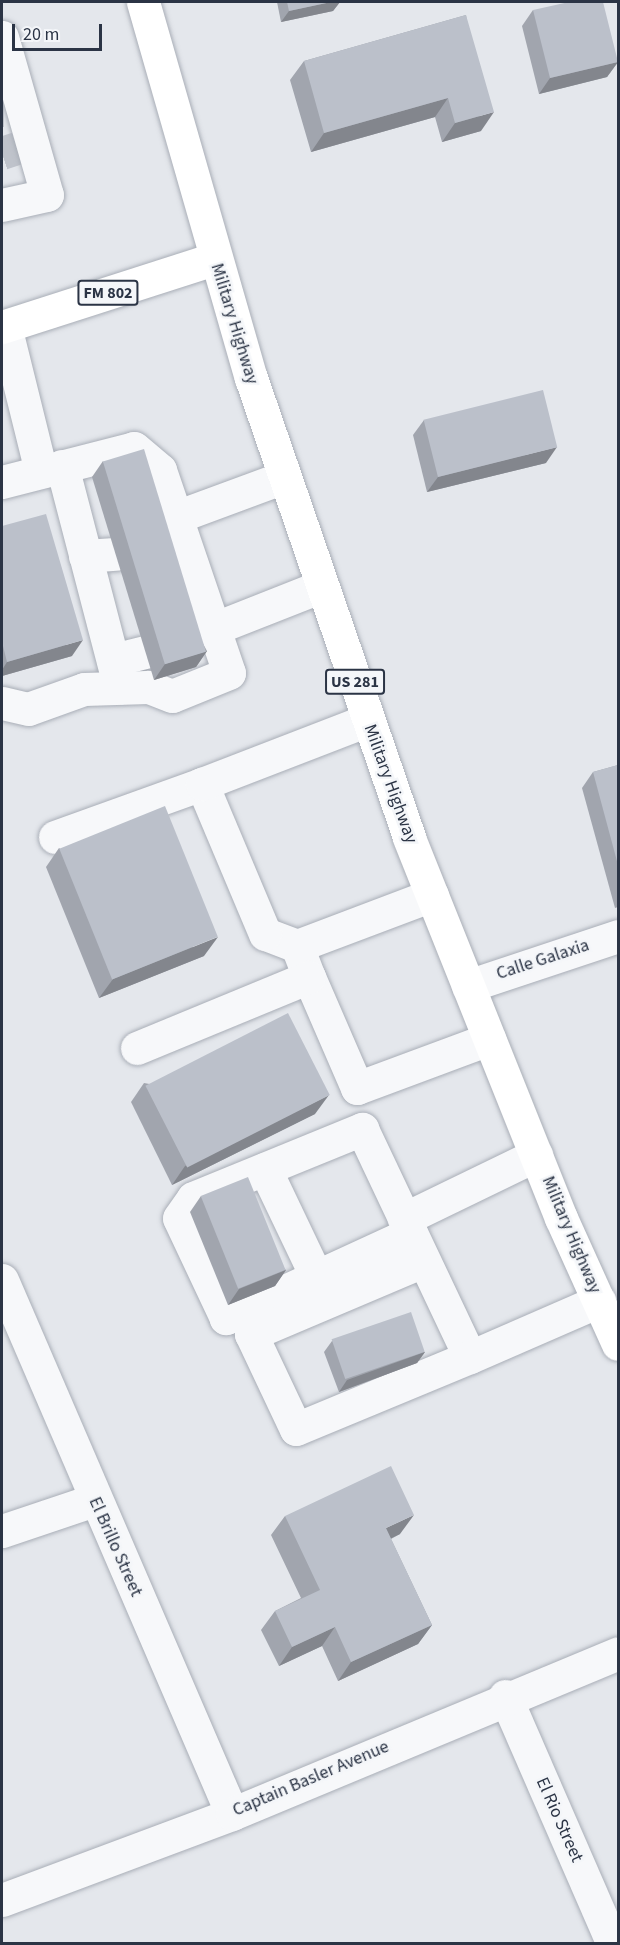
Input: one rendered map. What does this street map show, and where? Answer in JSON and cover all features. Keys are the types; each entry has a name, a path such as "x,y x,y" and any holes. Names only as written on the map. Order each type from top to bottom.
{"main road":[{"name":"Military Highway","path":"143,2 214,259 284,477 368,720 432,895 489,1039 536,1155 618,1344"},
{"name":"FM 802","path":"3,326 214,259"}],"street":[{"path":"2,37 12,108 25,147 47,195 2,205"},
{"path":"3,326 52,469 87,507 116,609 117,674"},
{"path":"2,482 134,448 160,470 152,485 171,530 191,604 229,673 172,696 117,674"},
{"path":"171,530 284,477"},
{"path":"191,604 322,586"},
{"path":"2,703 28,709 84,689 117,674 145,652"},
{"path":"55,837 202,784 368,720"},
{"path":"202,784 265,934 297,946 432,895"},
{"name":"Calle Galaxia","path":"468,986 618,936"},
{"path":"297,946 357,1088 489,1039"},
{"path":"137,1047 309,977"},
{"path":"413,1238 316,1276 226,1318 179,1218 193,1198 362,1129 470,1357"},
{"path":"536,1155 413,1238 250,1334 297,1429 599,1301"},
{"path":"265,1169 316,1276"},
{"name":"El Brillo Street","path":"2,1280 94,1500 231,1814"},
{"path":"2,1531 94,1500"},
{"name":"Captain Basler Avenue","path":"2,1900 231,1814 505,1696 618,1653"},
{"name":"El Rio Street","path":"505,1696 614,1944"}],"building":[{"path":"287,2 331,2 289,11"},
{"path":"569,2 603,2 618,62 550,78 533,10"},
{"path":"466,15 494,112 455,123 448,98 324,133 304,61"},
{"path":"543,390 557,447 438,477 424,420"},
{"path":"144,449 206,652 165,664 103,462"},
{"path":"46,514 83,640 7,662 2,642 2,526"},
{"path":"618,765 618,865 593,772"},
{"path":"165,806 218,937 112,979 59,849"},
{"path":"288,1013 330,1095 187,1168 145,1086"},
{"path":"248,1177 285,1270 238,1289 201,1196"},
{"path":"411,1312 425,1352 345,1379 332,1339"},
{"path":"391,1466 414,1515 386,1528 432,1625 351,1662 335,1627 292,1647 275,1611 320,1590 285,1516"}],"tunnel":[{"path":"2,153 17,148"}]}
